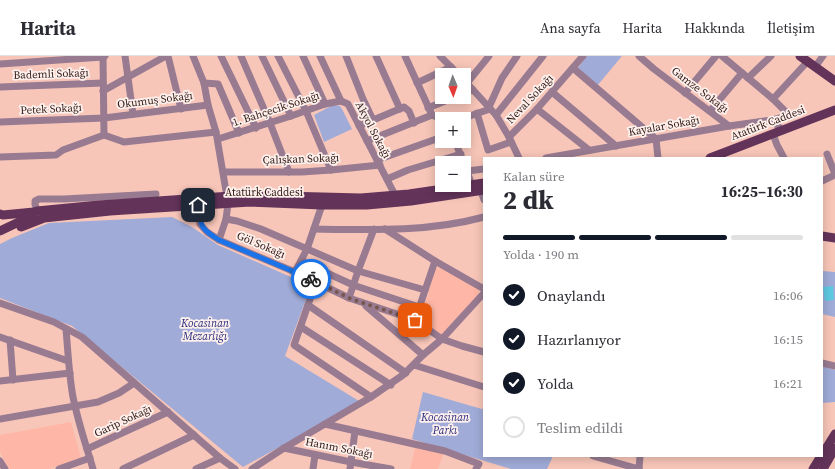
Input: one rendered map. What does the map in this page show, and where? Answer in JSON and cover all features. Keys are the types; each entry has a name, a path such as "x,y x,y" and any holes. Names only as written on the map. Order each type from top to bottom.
{"main road":[{"path":"808,61 835,81"},
{"name":"Atatürk Caddesi","path":"715,157 833,111"},
{"path":"0,231 23,220 38,216 99,205 228,200 246,196 361,198 472,185 483,188"},
{"name":"Atatürk Caddesi","path":"0,237 38,216 44,218 110,211 198,205 228,200 322,205 367,205 411,201 483,188"},
{"path":"0,214 38,216"},
{"path":"823,236 835,238"},
{"path":"823,453 835,434"},
{"path":"823,469 835,448"},
{"path":"813,469 821,457"}],"street":[{"path":"0,64 104,56 104,135 62,150 56,155 0,157"},
{"path":"125,56 133,114"},
{"path":"103,87 128,77 167,56 181,109"},
{"path":"202,56 193,58 204,83 208,105 217,136 228,200 226,219 219,240"},
{"path":"221,56 256,128"},
{"path":"241,56 289,172"},
{"path":"262,56 291,116"},
{"path":"278,56 306,111 331,170"},
{"path":"303,56 325,104"},
{"name":"Akyol Sokağı","path":"320,56 341,101 348,104 395,195"},
{"path":"346,56 373,120"},
{"path":"376,56 400,109"},
{"path":"405,56 428,108 432,115 435,116"},
{"path":"417,83 449,62 440,56"},
{"path":"471,76 489,56"},
{"path":"471,116 490,108 502,78 517,56"},
{"path":"496,115 543,56"},
{"name":"Gamze Sokağı","path":"639,56 729,126"},
{"path":"685,93 716,56"},
{"path":"722,56 786,111 786,115 784,117 772,120"},
{"path":"710,111 745,76 771,56"},
{"path":"773,99 808,61 823,56"},
{"name":"Neval Sokağı","path":"510,140 573,68 579,57"},
{"path":"573,68 656,139 658,157"},
{"path":"204,83 218,84 239,133"},
{"name":"Bademli Sokağı","path":"0,87 103,87"},
{"path":"473,90 496,115 518,157"},
{"path":"552,92 616,146"},
{"name":"1. Bahçecik Sokağı","path":"104,135 124,142 217,136 239,133 325,104 341,101"},
{"path":"428,108 438,104"},
{"name":"Okumuş Sokağı","path":"104,118 208,105"},
{"path":"359,126 404,107 409,111 414,123"},
{"path":"538,109 589,150"},
{"path":"477,114 488,150 510,140"},
{"path":"367,141 432,115"},
{"name":"Petek Sokağı","path":"0,122 104,118"},
{"path":"772,120 782,130"},
{"name":"Kayalar Sokağı","path":"551,157 772,120"},
{"path":"773,134 783,157"},
{"name":"Çalışkan Sokağı","path":"224,172 302,172 331,170 378,162 435,140"},
{"path":"387,179 408,170 461,154 459,148"},
{"path":"823,180 835,174 827,154"},
{"path":"471,171 483,169"},
{"path":"38,216 35,201 39,199 64,200 156,194"},
{"name":"Göl Sokağı","path":"198,205 200,224 207,232 219,240 295,272 349,298 415,320 442,339 483,352"},
{"path":"295,272 307,249 322,205"},
{"path":"314,229 384,229 430,227 464,222 483,217"},
{"path":"226,219 261,229 358,271 425,290"},
{"path":"349,298 374,229"},
{"path":"384,229 483,288"},
{"path":"300,261 353,285 419,307"},
{"path":"415,320 435,261"},
{"path":"316,282 294,346 371,398"},
{"path":"252,469 284,448 391,385 442,339 483,294"},
{"path":"0,303 54,322 82,337 220,458 235,469"},
{"path":"363,303 423,355"},
{"path":"308,305 406,373"},
{"path":"301,327 391,385"},
{"path":"66,329 68,361 75,406 94,469"},
{"path":"0,337 68,361"},
{"path":"10,340 13,380"},
{"path":"823,363 835,366"},
{"path":"414,365 483,387"},
{"path":"0,381 70,373"},
{"path":"0,419 98,402 119,393 134,383"},
{"name":"Garip Sokağı","path":"87,449 168,412"},
{"path":"325,424 445,451 479,464 476,469"},
{"path":"350,466 355,431"},
{"path":"123,469 194,435"},
{"name":"Hanım Sokağı","path":"284,448 315,455 350,466 391,469"},
{"path":"313,469 315,455"},
{"path":"596,457 634,468 640,457"},
{"path":"59,469 90,458"},
{"path":"196,469 220,458"},
{"path":"0,461 5,469"}],"shaded area":[{"path":"441,268 477,287 479,290 478,295 443,336 420,319 420,314 428,295 435,269"},
{"path":"833,286 834,300 825,301 823,287"},
{"path":"71,422 81,458 49,469 10,469 8,467 0,452 0,435"},
{"path":"416,445 444,453 438,469 410,469"}],"green space":[{"path":"587,56 622,56 597,86 577,69"},
{"path":"333,105 340,106 352,129 324,142 314,115"},
{"name":"Kocasinan Mezarlığı","path":"172,217 192,227 218,245 311,286 285,356 364,404 323,423 243,467 72,326 0,298 0,244 12,238 49,223"},
{"path":"823,271 835,272 835,317 823,314"},
{"path":"823,366 835,370 835,402 823,403"},
{"name":"Kocasinan Parkı","path":"423,392 483,408 483,457 553,457 547,469 511,469 412,439"}],"way so far":[{"path":"311,279 349,298 415,320"}],"route":[{"path":"198,205 200,224 207,232 219,240 311,279"}]}
